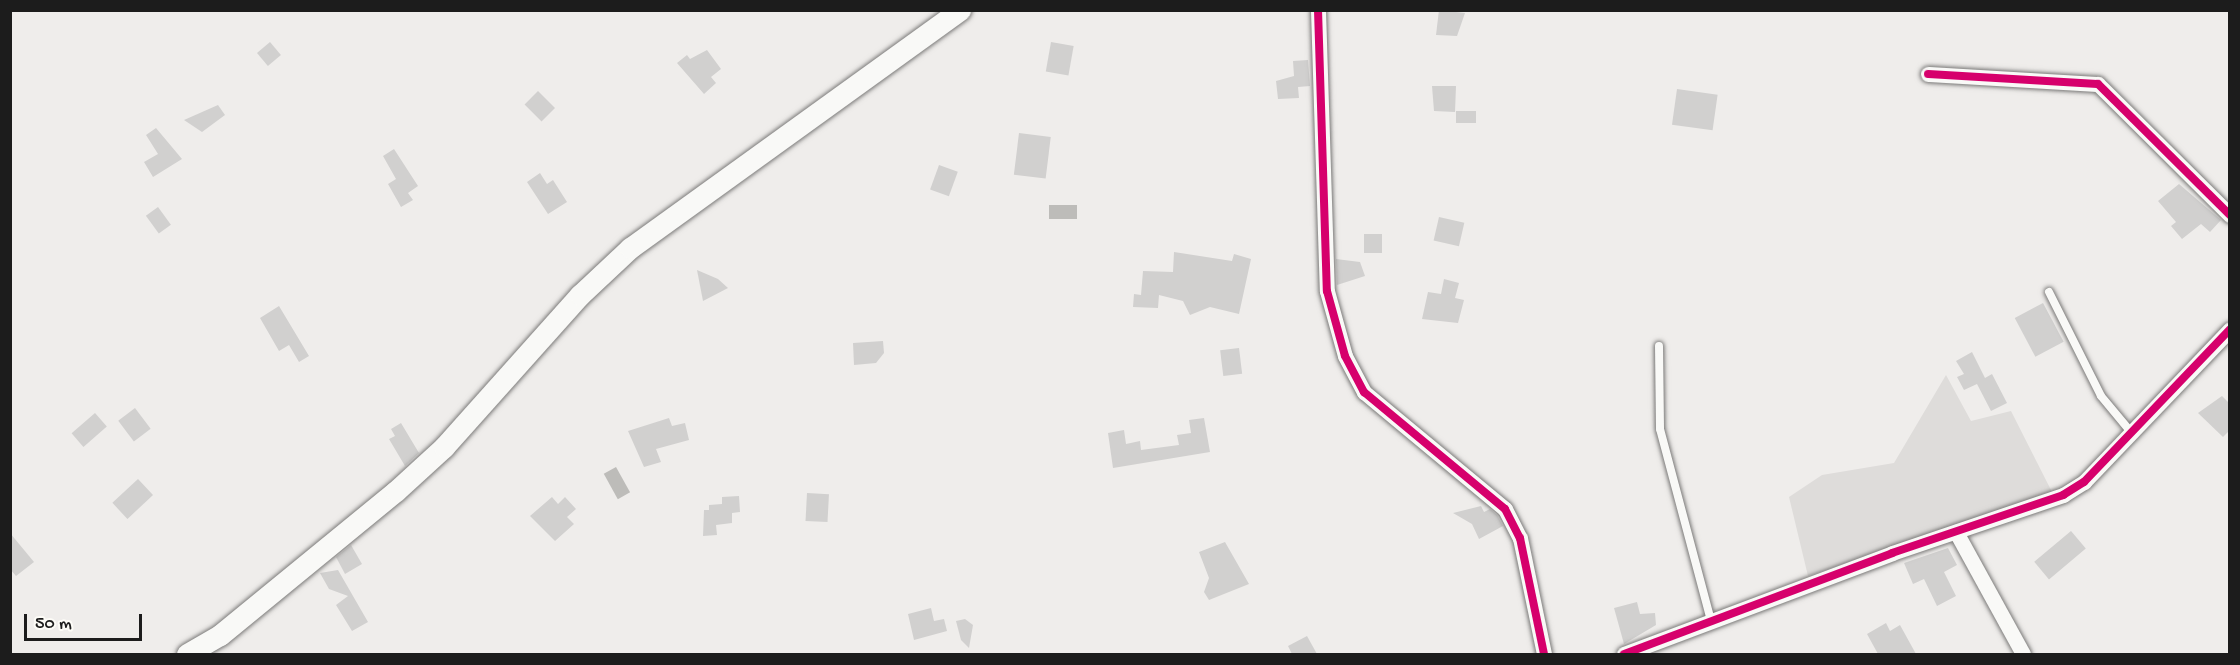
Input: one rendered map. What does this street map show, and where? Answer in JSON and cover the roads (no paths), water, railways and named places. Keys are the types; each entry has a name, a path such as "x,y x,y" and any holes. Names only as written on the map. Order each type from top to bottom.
{"main road":[{"path":"188,654 220,634 396,491 444,447 580,295 630,248 960,10"}],"street":[{"path":"1318,10 1326,269 1332,318 1345,356 1364,392 1505,509 1520,538 1544,654"},
{"path":"1928,74 2098,84 2229,215"},
{"path":"1624,654 2063,495 2084,482 2229,329"},
{"path":"1956,532 2024,654"}],"lane":[{"path":"2049,292 2101,396 2131,432"},
{"path":"1659,346 1660,429 1711,623"}]}
